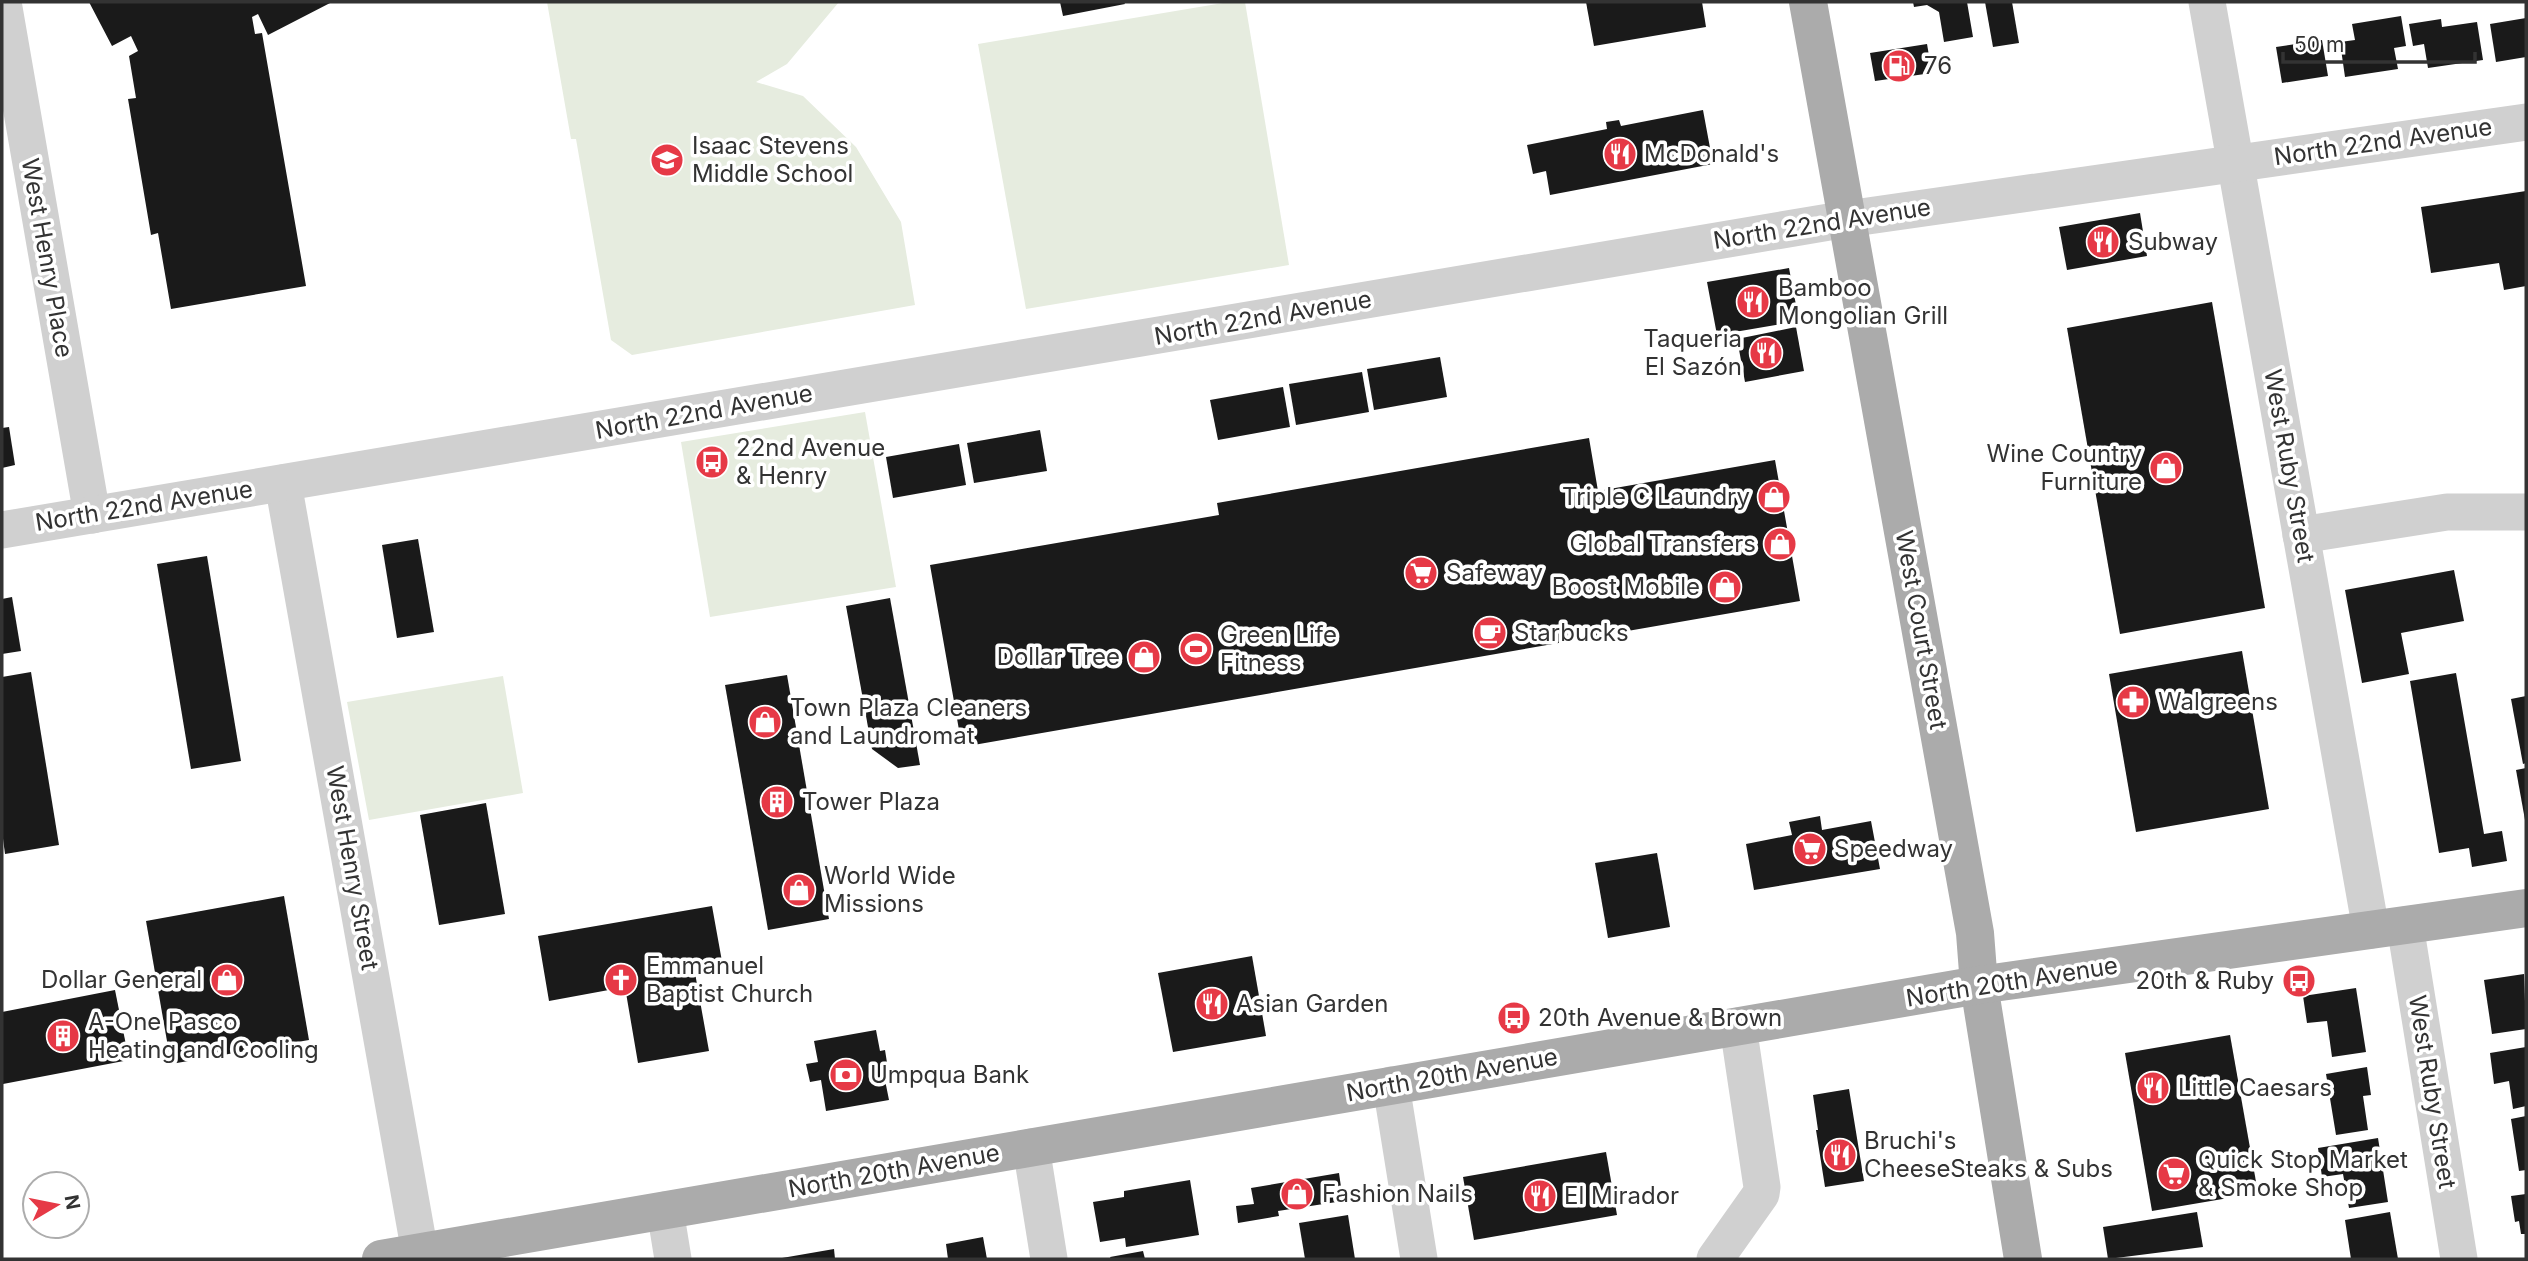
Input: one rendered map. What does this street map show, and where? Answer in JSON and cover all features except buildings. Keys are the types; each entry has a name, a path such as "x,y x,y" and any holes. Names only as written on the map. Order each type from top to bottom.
{"main road":[{"name":"West Court Street","path":"1808,2 1975,933 1979,985 2023,1259"},
{"name":"North 20th Avenue","path":"381,1259 1979,985 2526,908"}],"street":[{"name":"West Henry Place","path":"3,2 92,515"},
{"name":"West Ruby Street","path":"2207,2 2301,535 2459,1259"},
{"name":"North 22nd Avenue","path":"2,530 1847,219 2526,122"},
{"name":"West Henry Street","path":"283,483 420,1253"},
{"path":"2301,535 2447,512 2526,512"},
{"path":"1715,1259 1761,1194 1762,1187 1738,1026"},
{"path":"1391,1085 1419,1259"},
{"path":"1031,1147 1049,1259"},
{"path":"665,1210 673,1259"}],"shaded area":[{"path":"547,2 839,2 787,64 756,82 803,96 856,147 901,222 915,305 632,355 611,340 576,139 571,139"},
{"path":"1229,2 1245,2 1289,265 1026,309 978,44"},
{"path":"865,412 896,587 710,617 681,442"},
{"path":"503,676 523,793 369,820 347,702"}],"place":[{"name":"76","path":"1899,66"},
{"name":"McDonald's","path":"1620,154"},
{"name":"Isaac Stevens Middle School","path":"667,160"},
{"name":"Subway","path":"2103,242"},
{"name":"Bamboo Mongolian Grill","path":"1753,302"},
{"name":"Taqueria El Sazón","path":"1766,353"},
{"name":"22nd Avenue & Henry","path":"712,462"},
{"name":"Wine Country Furniture","path":"2166,468"},
{"name":"Triple C Laundry","path":"1774,497"},
{"name":"Global Transfers","path":"1780,544"},
{"name":"Safeway","path":"1421,573"},
{"name":"Boost Mobile","path":"1725,587"},
{"name":"Starbucks","path":"1490,633"},
{"name":"Green Life Fitness","path":"1196,649"},
{"name":"Dollar Tree","path":"1144,657"},
{"name":"Walgreens","path":"2133,702"},
{"name":"Town Plaza Cleaners and Laundromat","path":"765,722"},
{"name":"Tower Plaza","path":"777,802"},
{"name":"Speedway","path":"1810,849"},
{"name":"World Wide Missions","path":"799,890"},
{"name":"Dollar General","path":"227,980"},
{"name":"Emmanuel Baptist Church","path":"621,980"},
{"name":"20th & Ruby","path":"2299,981"},
{"name":"Asian Garden","path":"1212,1004"},
{"name":"20th Avenue & Brown","path":"1514,1018"},
{"name":"A-One Pasco Heating and Cooling","path":"63,1036"},
{"name":"Umpqua Bank","path":"846,1075"},
{"name":"Little Caesars","path":"2153,1088"},
{"name":"Bruchi's CheeseSteaks & Subs","path":"1840,1155"},
{"name":"Quick Stop Market & Smoke Shop","path":"2174,1174"},
{"name":"Fashion Nails","path":"1297,1194"},
{"name":"El Mirador","path":"1540,1196"}]}
